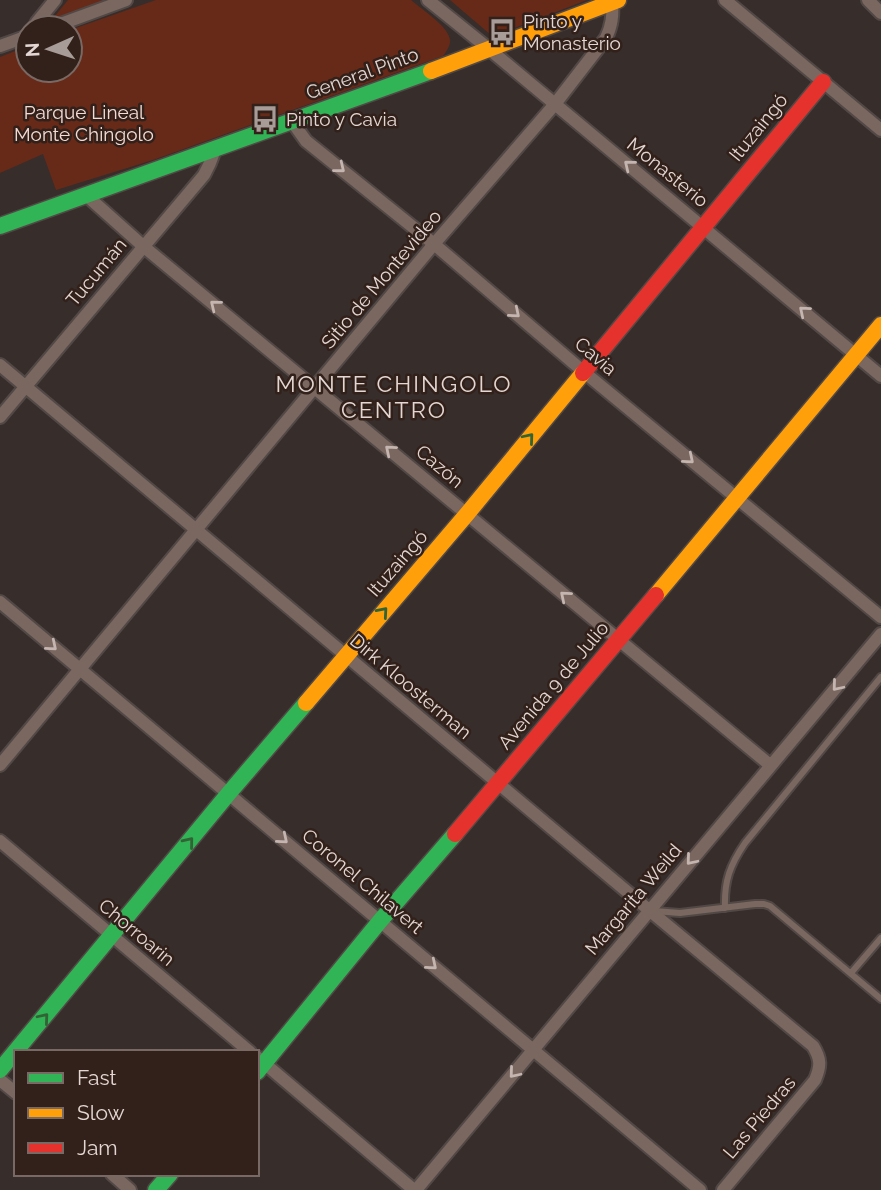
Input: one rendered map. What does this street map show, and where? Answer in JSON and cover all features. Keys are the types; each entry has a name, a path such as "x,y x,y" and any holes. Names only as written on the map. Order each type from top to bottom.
{"street":[{"path":"44,14 55,0"},
{"path":"84,16 127,0"},
{"name":"Monasterio","path":"428,0 881,376"},
{"path":"726,0 881,130"},
{"path":"868,0 881,13"},
{"name":"General Pinto","path":"0,226 615,1"},
{"name":"Sitio de Montevideo","path":"0,765 434,244 555,104 606,38 611,29 615,1"},
{"name":"Ituzaingó","path":"17,1050 229,793 467,514 823,82"},
{"name":"Cavia","path":"291,120 306,141 434,244 584,372 881,617"},
{"name":"Tucumán","path":"0,417 204,175 216,147"},
{"name":"Cazón","path":"86,195 143,246 770,765"},
{"name":"Avenida 9 de Julio","path":"260,1064 881,325"},
{"name":"Dirk Kloosterman","path":"0,365 813,1046 819,1055 821,1067"},
{"name":"Coronel Chilavert","path":"0,603 700,1190"},
{"name":"Margarita Weild","path":"415,1190 881,634"},
{"name":"Chorroarin","path":"0,841 248,1050"},
{"name":"Ituzaingó","path":"0,1070 14,1053"},
{"path":"260,1064 415,1190"},
{"name":"Las Piedras","path":"723,1190 815,1080 821,1067"},
{"path":"0,1080 14,1091"},
{"path":"114,1176 131,1190"},
{"path":"156,1190 168,1176"}],"lane":[{"path":"725,908 724,890 735,857 881,677"},
{"path":"649,910 681,913 755,904 770,906 881,999"},
{"path":"851,973 881,938"}],"green space":[{"path":"68,0 104,0 69,14 57,14"},
{"name":"Parque Lineal Monte Chingolo","path":"156,0 411,0 440,24 449,36 450,43 443,56 153,160 56,190 43,154 0,173 0,57 14,52 14,84 84,84 84,25"},
{"path":"450,0 587,0 491,35"}],"traffic: fast":[{"path":"0,226 431,71"},
{"path":"17,1050 306,703"},
{"path":"259,1070 455,834"},
{"path":"0,1070 14,1053"},
{"path":"156,1190 168,1176"}],"traffic: slow":[{"path":"431,71 618,0"},
{"path":"656,595 881,325"},
{"path":"306,703 583,373"}],"traffic: jam":[{"path":"583,373 823,82"},
{"path":"455,834 656,595"}],"place":[{"name":"Pinto y Monasterio","path":"502,32"},
{"name":"Pinto y Cavia","path":"265,119"}],"district":[{"name":"MONTE CHINGOLO CENTRO","path":"394,396"}]}
